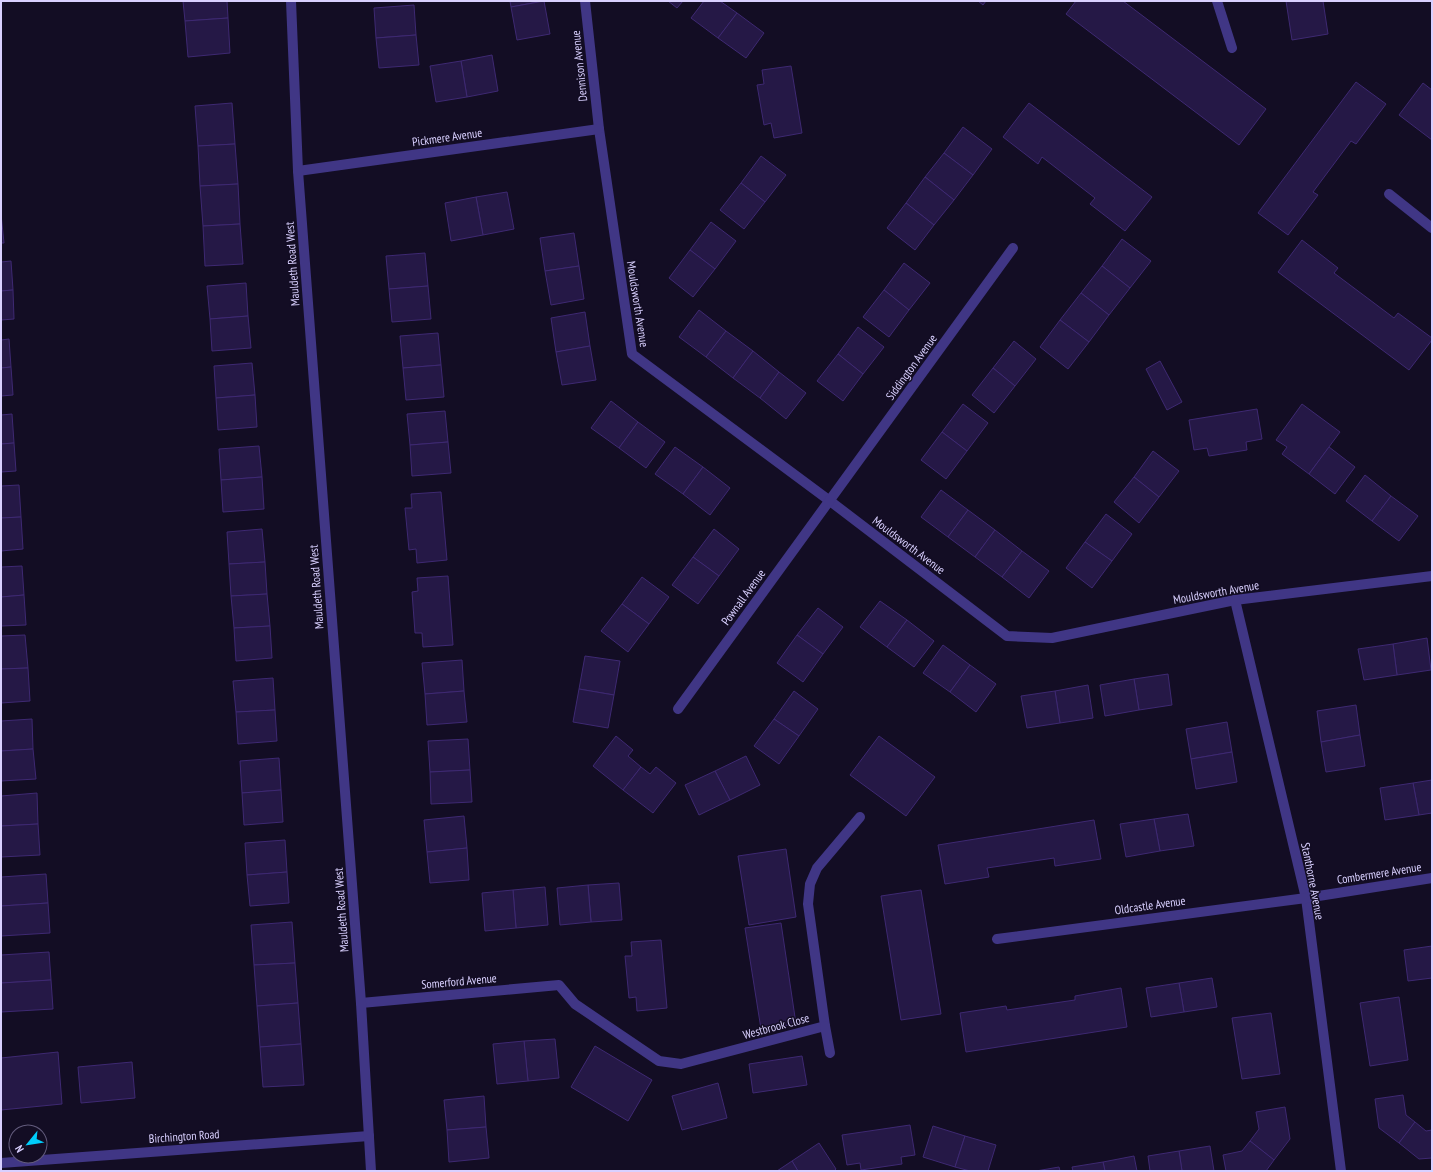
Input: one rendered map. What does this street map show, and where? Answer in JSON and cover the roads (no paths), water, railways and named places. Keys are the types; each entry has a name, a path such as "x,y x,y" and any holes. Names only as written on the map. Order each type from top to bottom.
{"street":[{"name":"Mauldeth Road West","path":"291,1 298,171 361,1003 371,1171"},
{"name":"Dennison Avenue","path":"585,1 599,129"},
{"path":"1217,1 1232,48"},
{"name":"Pickmere Avenue","path":"298,171 599,129"},
{"name":"Mouldsworth Avenue","path":"599,129 632,354 830,501 1007,636 1052,638 1235,600 1432,576"},
{"path":"1389,194 1432,228"},
{"name":"Siddington Avenue","path":"830,501 1013,248"},
{"name":"Pownall Avenue","path":"678,709 830,501"},
{"name":"Stanthorne Avenue","path":"1235,600 1306,898 1341,1171"},
{"name":"Westbrook Close","path":"559,985 575,1004 659,1061 681,1064 825,1026 808,904 810,884 817,868 860,817"},
{"name":"Combermere Avenue","path":"1306,898 1432,878"},
{"name":"Oldcastle Avenue","path":"997,939 1306,898"},
{"name":"Somerford Avenue","path":"361,1003 559,985"},
{"path":"825,1026 830,1053"},
{"name":"Birchington Road","path":"1,1163 369,1136"}]}
